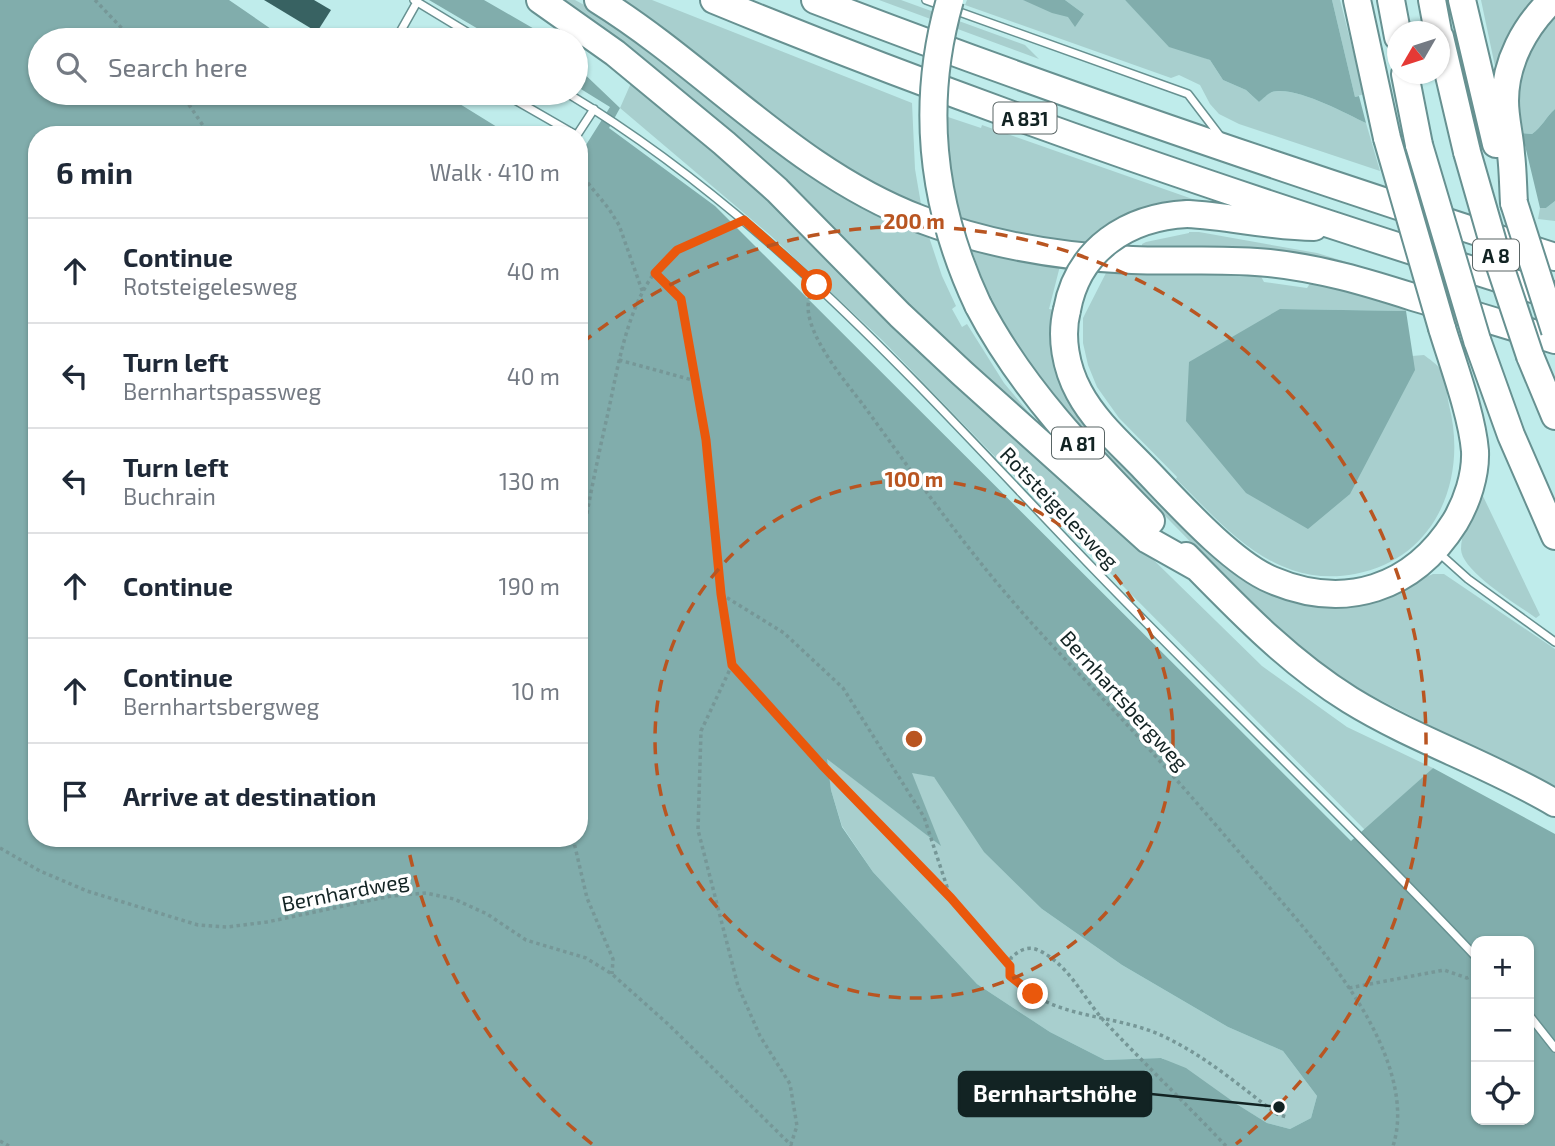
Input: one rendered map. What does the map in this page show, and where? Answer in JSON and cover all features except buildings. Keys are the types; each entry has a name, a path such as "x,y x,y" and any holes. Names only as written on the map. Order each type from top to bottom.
{"highway":[{"path":"540,0 579,28"},
{"path":"598,0 669,48 798,153 853,187 919,219 998,244 1047,253 1133,260 1247,261 1311,269 1353,278 1555,340"},
{"name":"A 831","path":"714,0 1002,110 1339,227 1555,296"},
{"name":"A 831","path":"815,0 1230,151 1555,257"},
{"name":"A 81","path":"950,0 941,33 934,82 934,154 948,231 978,305 1008,356 1048,410 1196,567 1280,648 1331,688 1381,718 1502,774 1555,803"},
{"path":"1339,227 1285,227 1229,216 1187,214 1167,215 1138,223 1105,244 1080,272 1067,310 1064,331 1072,377 1088,406 1107,430 1206,531 1241,561 1270,580 1319,593 1366,591 1406,575 1436,550 1466,502 1475,452 1460,385 1387,138 1357,0"},
{"path":"1391,0 1395,21"},
{"path":"1432,0 1436,21"},
{"path":"1462,0 1505,155 1514,203 1555,331"},
{"path":"1505,155 1506,83 1521,41 1541,11 1552,0"},
{"path":"588,35 724,143 777,190 900,315 1148,540 1196,567"},
{"name":"A 8","path":"1450,80 1467,152 1498,260 1530,356 1555,416"},
{"name":"A 8","path":"1407,84 1419,145 1477,340 1511,435 1555,536"}],"lane":[{"path":"926,0 1188,94 1230,151"},
{"path":"402,28 415,1 460,28"},
{"path":"524,105 561,126"},
{"name":"Rotsteigelesweg","path":"587,105 650,147 744,220 817,285 894,360 1471,952"},
{"path":"583,126 594,109"},
{"path":"1436,550 1468,579 1555,642"},
{"path":"1534,1021 1555,1048"}],"path":[{"path":"95,0 122,28"},
{"path":"189,105 203,126"},
{"path":"588,183 610,209 619,225 643,293"},
{"path":"588,511 619,360 632,317 643,293 655,273 677,250 744,220"},
{"path":"655,273 681,299 706,440 721,594 732,665 822,765 951,898 1010,966"},
{"name":"Bernhartsbergweg","path":"817,285 807,303 815,334 929,497 1015,605 1129,727 1255,870 1349,988 1371,1026 1393,1077 1398,1110 1393,1146"},
{"path":"619,360 696,381"},
{"path":"721,594 784,633 843,688 924,817 951,898"},
{"path":"732,665 701,731 698,830 738,986 760,1036 790,1084 797,1126 792,1145"},
{"path":"575,847 587,898 613,959 612,974"},
{"name":"Bernhardweg","path":"0,848 40,871 87,891 198,925 227,928 267,922 391,896 426,893 454,899 487,914 526,940 586,958 612,974 669,1025 792,1145"},
{"path":"1226,1146 1103,1019 1065,972 1038,950 1028,948 1011,958 1010,976 1033,994 1076,1013 1103,1019 1124,1022 1166,1037 1212,1063 1277,1114 1287,1116"},
{"path":"1349,988 1444,970 1467,978 1471,976"},
{"path":"0,1141 9,1146"}],"shaded area":[{"path":"554,0 575,0 601,14 928,234 942,276 956,306 952,309 962,327 967,324 1004,383 1040,426 588,28"},
{"path":"616,0 652,0 912,103 915,169 922,210 828,161"},
{"path":"879,0 901,0 1025,45 1039,59"},
{"path":"967,0 1024,0 1059,14 1074,15 1084,14 1065,0 1125,0 1150,26 1192,53 1210,60 1223,80 1246,90 1259,102 1272,92 1293,92 1366,123 1380,171 1239,124 1219,114 1200,85 1179,75 1171,78 965,5"},
{"path":"1332,0 1340,0 1364,94 1355,97"},
{"path":"1481,0 1538,0 1496,71"},
{"path":"1555,14 1555,109 1532,134 1516,132 1518,98 1524,69 1536,42"},
{"path":"631,83 721,155 1126,533 1262,666 1347,727 1433,768 1365,830 882,340 770,235 620,108"},
{"path":"948,117 981,128 982,125 1201,202 1168,203 1136,210 1107,224 1081,247 1017,237 961,220 950,164"},
{"path":"1555,201 1555,221 1538,219 1540,208 1546,208"},
{"path":"1189,232 1317,253 1399,278 1398,281 1143,253 1142,244 1146,242"},
{"path":"971,248 1060,266 1049,309 1054,310 1054,358 1262,588 1415,582 1433,574 1444,574 1555,649 1555,790 1353,686 1304,650 1258,609 1126,475 1058,401 1018,348 1001,320"},
{"path":"1108,269 1257,269 1264,282 1307,288 1315,276 1405,305 1406,311 1280,309 1414,370 1412,356 1424,355 1440,369 1445,382 1454,433 1454,461 1440,512 1425,533 1407,552 1383,565 1355,574 1331,576 1292,570 1259,554 1244,543 1176,479 1119,418 1097,387 1083,343 1083,318"},
{"path":"1481,492 1540,615 1536,618 1492,587 1463,558 1463,534"},
{"path":"826,758 940,845 911,772 934,777 1042,909 1122,965 1228,1027 1283,1051 1317,1096 1311,1118 1290,1129 1267,1123 1162,1058 1105,1060 1050,1032 977,984 873,872 842,826 831,790"}],"green space":[{"path":"0,0 229,0 270,28 28,28 28,105 461,105 495,126 28,126 28,847 588,847 588,142 610,107 588,93 588,77 620,108 609,128 715,206 1351,841 1433,768 1555,834 1555,1146 0,1146","holes":["827,759 941,846 912,773 934,777 984,852 1042,909 1122,965 1228,1027 1283,1051 1317,1096 1311,1118 1290,1129 1267,1123 1186,1068 1161,1058 1105,1060 1050,1032 977,984 873,872 842,827 831,790"]},
{"path":"429,0 484,0 533,28 477,28"},
{"path":"1023,0 1065,0 1084,14 1075,27 1068,17"},
{"path":"1125,0 1332,0 1355,97 1359,96 1366,123 1293,92 1272,92 1259,102 1246,90 1223,80 1210,60 1169,47"},
{"path":"1555,109 1555,201 1546,208 1540,208 1522,133 1532,134"},
{"path":"1280,309 1406,311 1415,370 1350,494 1308,529 1246,493 1186,421 1189,362"}],"place":[{"name":"Bernhartshöhe","path":"1279,1107"}],"route":[{"path":"817,285 744,220 677,250 655,273 681,299 706,440 721,594 732,665 822,765 951,898 1010,966 1010,976 1033,994"}]}
